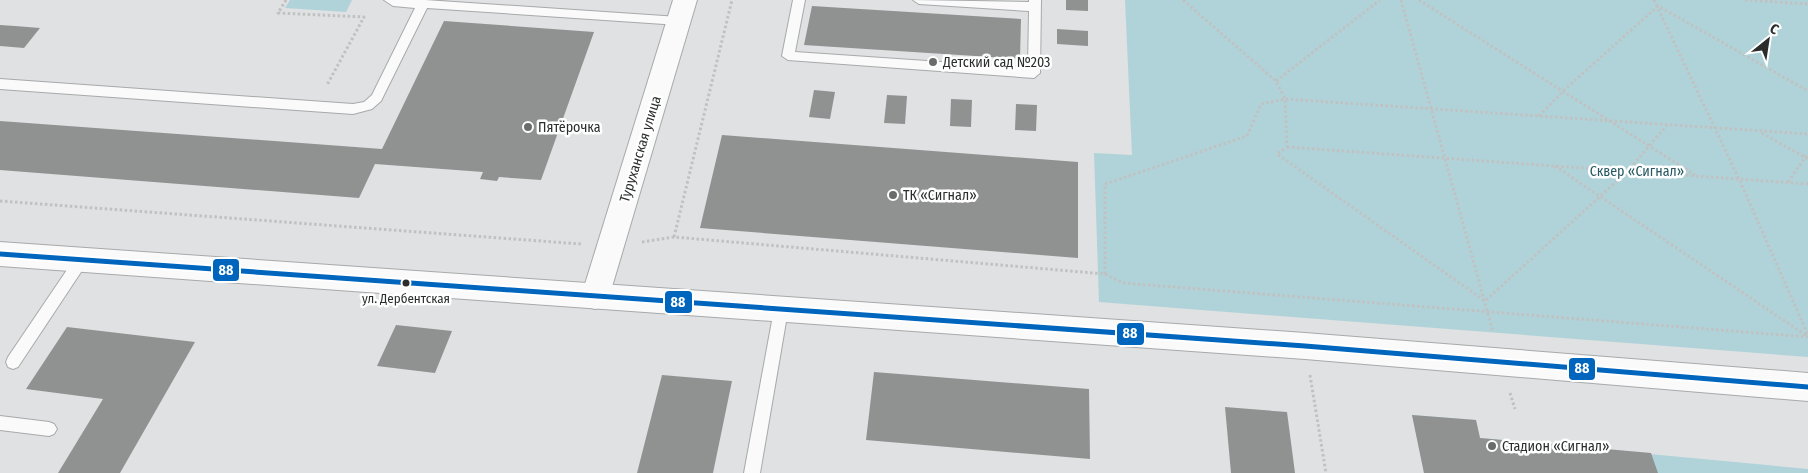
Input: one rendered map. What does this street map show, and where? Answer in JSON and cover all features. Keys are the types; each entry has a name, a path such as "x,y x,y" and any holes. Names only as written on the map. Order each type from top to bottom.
{"street":[{"name":"Туруханская улица","path":"595,297 682,11"},
{"path":"0,254 1305,346 1808,387"}],"lane":[{"path":"390,0 393,2 423,4 442,2 682,11"},
{"path":"799,0 788,56 1034,72 1035,4 919,0"},
{"path":"0,84 353,109 368,106 377,98 423,4"},
{"path":"13,362 82,259"},
{"path":"752,473 781,310"},
{"path":"0,424 49,429"}],"path":[{"path":"286,0 278,13 364,17 315,106"},
{"path":"674,237 732,0"},
{"path":"1183,0 1276,81 1285,99 1287,147"},
{"path":"1276,81 1380,0"},
{"path":"1401,0 1515,409"},
{"path":"1419,0 1696,176"},
{"path":"1654,0 1739,179 1808,336"},
{"path":"1745,0 1808,4"},
{"path":"1539,116 1562,92 1658,6"},
{"path":"1658,6 1808,91"},
{"path":"1105,274 1105,184 1247,136 1261,104 1285,99 1808,134"},
{"path":"1485,301 1628,171 1667,125"},
{"path":"1760,131 1806,158"},
{"path":"1485,301 1277,154 1287,147 1808,184"},
{"path":"1788,182 1808,153"},
{"path":"1555,166 1808,336"},
{"path":"0,200 610,246 674,237 1105,274 1123,283 1808,336"},
{"path":"1305,346 1326,473"}],"green space":[{"path":"290,0 352,0 346,12 285,8"},
{"name":"Сквер «Сигнал»","path":"1125,0 1808,0 1808,357 1099,302 1094,153 1132,155"},
{"name":"Стадион «Сигнал»","path":"1412,415 1476,420 1480,438 1808,469 1808,473 1424,473"}],"building":[{"path":"1066,0 1088,0 1088,11 1066,10"},
{"path":"812,6 1021,19 1020,59 804,45"},
{"path":"444,21 594,32 541,180 499,177 497,181 480,179 483,172 375,164 359,198 0,170 0,121 382,149"},
{"path":"0,25 40,28 24,48 0,46"},
{"path":"1057,29 1088,31 1088,46 1057,44"},
{"path":"814,90 835,92 830,119 809,117"},
{"path":"887,95 907,96 905,124 884,123"},
{"path":"951,99 972,100 971,127 950,126"},
{"path":"1016,104 1037,105 1036,131 1015,130"},
{"name":"ТК «Сигнал»","path":"722,135 1078,162 1078,258 700,228"},
{"path":"396,325 452,331 435,373 377,366"},
{"path":"67,327 195,342 120,473 58,473 103,399 26,389"},
{"path":"874,372 1089,389 1090,459 866,440"},
{"path":"662,375 732,381 713,473 637,473"},
{"path":"1225,407 1287,412 1295,473 1231,473"},
{"name":"Стадион «Сигнал»","path":"1412,415 1476,420 1480,438 1651,453 1658,473 1424,473"}],"transit line":[{"name":"88","path":"0,254 1305,346 1808,387"}],"place":[{"name":"Детский сад №203","path":"933,62"},
{"name":"Пятёрочка","path":"528,127"},
{"name":"ТК «Сигнал»","path":"893,195"},
{"name":"ул. Дербентская","path":"406,283"},
{"name":"Стадион «Сигнал»","path":"1492,446"}]}
